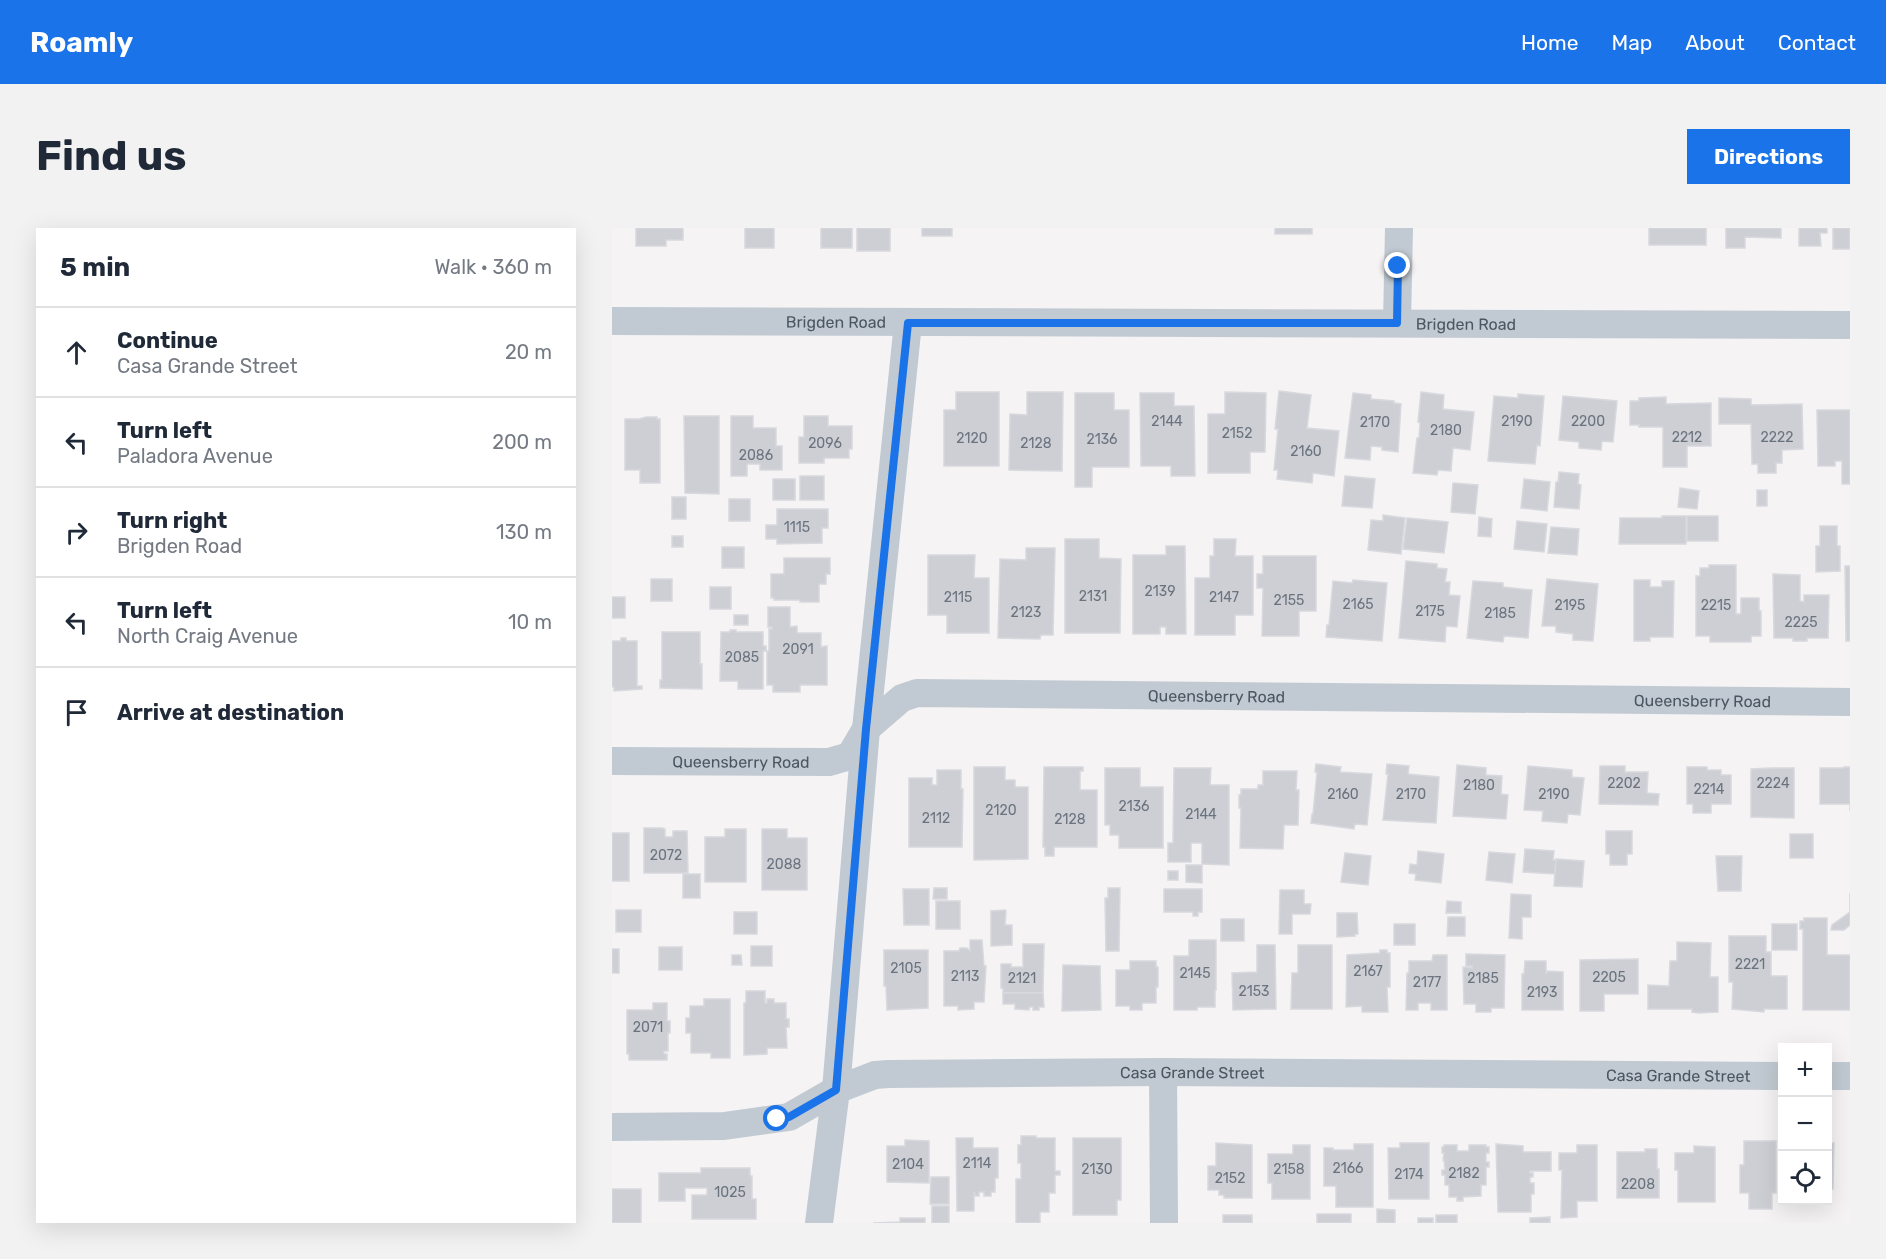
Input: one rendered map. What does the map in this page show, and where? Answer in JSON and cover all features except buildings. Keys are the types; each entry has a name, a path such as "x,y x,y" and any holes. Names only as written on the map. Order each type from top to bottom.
{"street":[{"path":"1397,323 1399,228"},
{"name":"Brigden Road","path":"612,321 1850,325"},
{"path":"819,1223 836,1090 866,729 908,323"},
{"name":"Queensberry Road","path":"612,760 829,762 850,756 866,729 902,698 917,693 1850,702"},
{"path":"1163,1072 1164,1223"},
{"name":"Casa Grande Street","path":"612,1127 724,1126 789,1117 836,1090 874,1075 888,1074 1163,1072 1778,1076"},
{"path":"1832,1076 1850,1076"}],"route":[{"path":"777,1119 789,1117 836,1090 866,729 908,323 1397,323 1398,266"}]}
